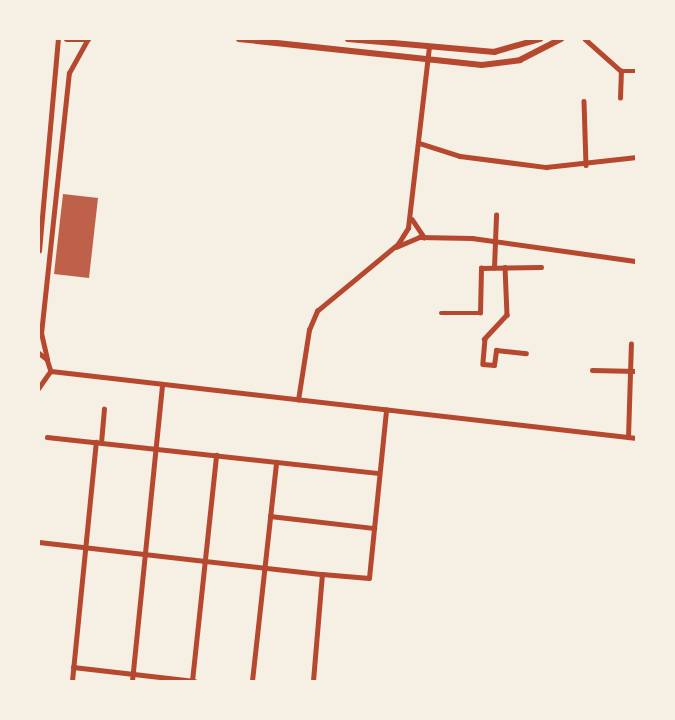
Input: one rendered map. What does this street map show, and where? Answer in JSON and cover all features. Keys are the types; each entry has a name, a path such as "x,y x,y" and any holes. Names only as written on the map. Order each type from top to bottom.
{"street":[{"path":"39,251 58,39"},
{"path":"51,371 41,334 69,73 88,39 67,39"},
{"path":"239,39 427,60 499,65 537,54 561,39"},
{"path":"348,39 429,48 494,52 540,39"},
{"path":"586,39 621,71 636,72"},
{"path":"298,400 309,330 317,311 404,236 411,217 429,48"},
{"path":"620,98 621,71"},
{"path":"584,101 586,165"},
{"path":"419,142 485,160 546,167 586,165 636,157"},
{"path":"39,194 45,195"},
{"path":"494,268 496,216"},
{"path":"411,217 424,237"},
{"path":"390,250 424,237 494,240 636,261"},
{"path":"505,267 507,314 485,339 483,364 494,365 496,350 526,353"},
{"path":"440,313 480,313 481,268 541,267"},
{"path":"628,437 633,371 632,344"},
{"path":"39,353 47,360"},
{"path":"592,370 633,371"},
{"path":"51,371 636,438"},
{"path":"39,392 51,371"},
{"path":"132,681 162,385"},
{"path":"72,681 85,547 104,409"},
{"path":"39,542 369,578 386,410"},
{"path":"47,437 379,473"},
{"path":"73,667 193,681 216,455"},
{"path":"252,681 276,462"},
{"path":"270,516 374,528"},
{"path":"313,681 322,574"}],"building":[{"path":"63,194 98,198 89,278 54,274"}]}
